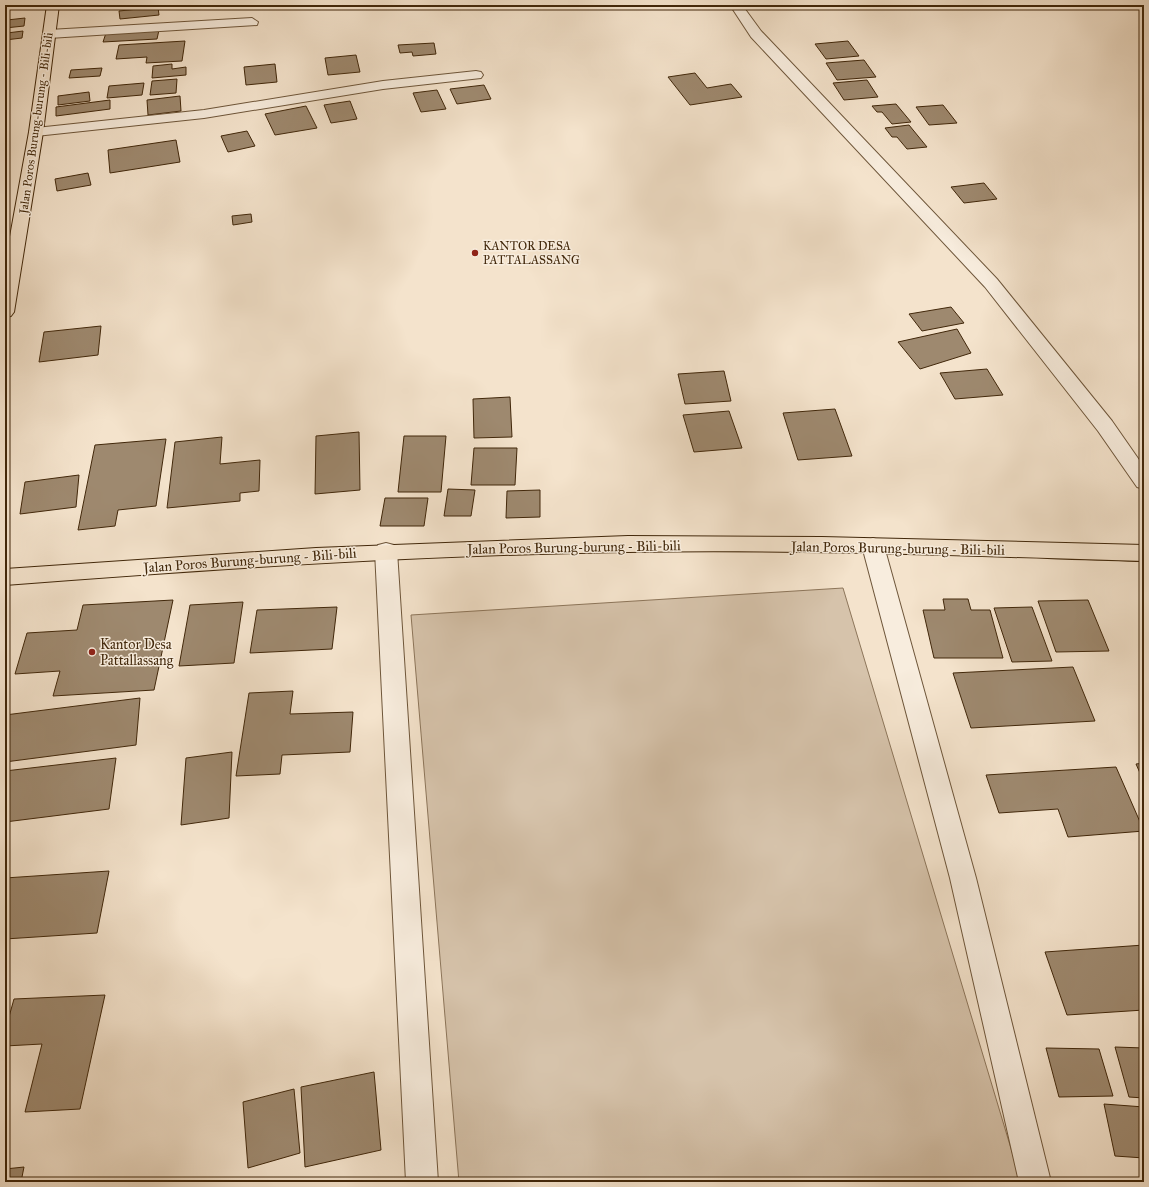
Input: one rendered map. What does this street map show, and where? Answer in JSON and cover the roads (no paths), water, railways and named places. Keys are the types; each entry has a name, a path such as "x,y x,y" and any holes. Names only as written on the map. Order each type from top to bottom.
{"main road":[{"name":"Jalan Poros Burung-burung - Bili-bili","path":"5,312 36,132 53,5"},
{"name":"Jalan Poros Burung-burung - Bili-bili","path":"5,577 386,551 630,544 873,546 1144,553"}],"street":[{"path":"736,5 756,34 820,104 991,283 1105,426 1144,482"},
{"path":"49,34 252,22"},
{"path":"36,132 204,114 383,84 476,75"},
{"path":"873,546 963,878 1035,1182"},
{"path":"386,551 422,1182"}],"place":[{"name":"KANTOR DESA PATTALASSANG","path":"475,253"},
{"name":"Kantor Desa Pattallassang","path":"92,652"}]}
